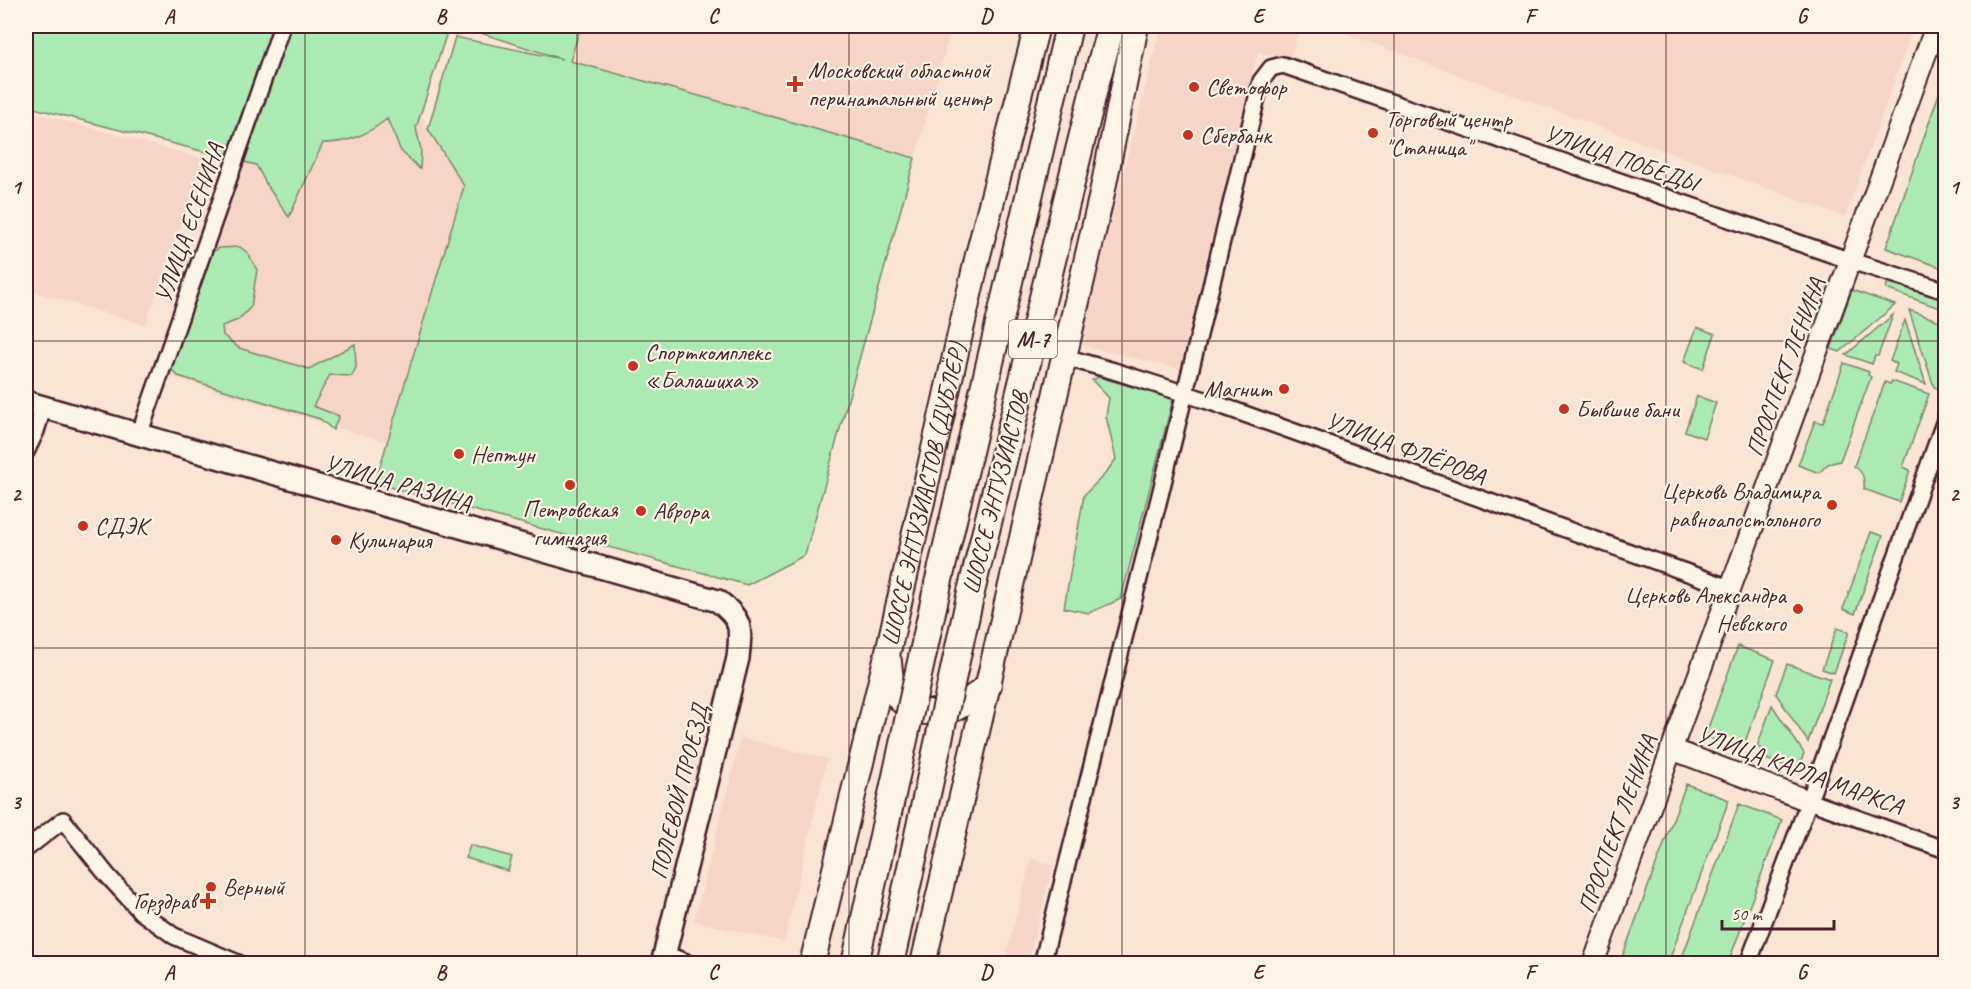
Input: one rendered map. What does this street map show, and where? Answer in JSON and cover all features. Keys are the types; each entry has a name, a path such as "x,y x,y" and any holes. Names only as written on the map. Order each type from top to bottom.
{"highway":[{"name":"ШОССЕ ЭНТУЗИАСТОВ","path":"855,963 938,584 1069,26"},
{"name":"ШОССЕ ЭНТУЗИАСТОВ","path":"890,963 971,592 1111,26"}],"main road":[{"name":"ШОССЕ ЭНТУЗИАСТОВ (ДУБЛЁР)","path":"812,963 889,647 978,255 1037,26"},
{"path":"923,963 1101,198 1136,26"},
{"name":"УЛИЦА РАЗИНА","path":"34,405 718,601 733,613 740,632"},
{"name":"ПОЛЕВОЙ ПРОЕЗД","path":"670,961 738,658 740,632"},
{"path":"889,647 893,687 898,698 915,709 934,713 953,710 978,695 989,685"}],"street":[{"name":"УЛИЦА ЕСЕНИНА","path":"139,435 282,26"},
{"name":"ПРОСПЕКТ ЛЕНИНА","path":"1593,963 1936,26"},
{"name":"УЛИЦА ПОБЕДЫ","path":"1184,393 1261,81 1271,68 1283,65 1851,261 1946,291"},
{"name":"УЛИЦА ФЛЁРОВА","path":"1064,357 1114,370 1184,393 1731,588"},
{"path":"1042,963 1184,393"},
{"path":"26,452 36,431 34,405"},
{"path":"1749,963 1946,417"},
{"name":"УЛИЦА КАРЛА МАРКСА","path":"1671,749 1946,850"},
{"path":"26,849 63,820 107,875 141,912 174,936 240,963"}],"shaded area":[{"name":"Московский областной перинатальный центр","path":"581,26 952,26 915,158 570,61"},
{"path":"1161,26 1300,26 1290,59 1258,52 1179,369 1081,345"},
{"path":"1326,26 1914,26 1845,217"},
{"path":"285,45 413,100 428,129 464,186 386,442 162,374"},
{"path":"26,110 205,159 145,325 26,289"},
{"path":"741,738 827,759 784,942 694,921"},
{"path":"1031,859 1053,865 1028,963 1004,963"}],"green space":[{"path":"26,26 449,26 416,128 421,150 420,169 401,151 387,119 357,137 341,142 323,143 289,217 256,165 26,106"},
{"name":"Спорткомплекс «Балашиха»","path":"459,26 581,26 570,61 915,158 805,555 747,585 375,483 464,186 428,129 455,37 562,59"},
{"path":"1945,76 1945,269 1886,248"},
{"path":"240,247 248,253 257,270 251,307 238,320 222,326 223,335 239,348 309,369 355,344 356,367 352,376 330,375 313,406 339,416 333,430 320,419 178,376 171,369 169,357 210,253 219,248"},
{"path":"1888,281 1945,301 1945,310 1886,289"},
{"path":"1852,290 1895,305 1840,352 1831,349"},
{"path":"1909,310 1945,323 1946,383 1943,390 1934,387"},
{"path":"1893,315 1878,356 1875,356 1872,364 1846,355"},
{"path":"1905,320 1926,384 1894,372 1897,364 1890,361"},
{"path":"1697,327 1715,334 1703,369 1684,362"},
{"path":"1844,363 1869,372 1868,375 1871,377 1840,461 1828,464 1819,473 1798,465 1815,421 1823,423"},
{"path":"1099,377 1173,399 1121,599 1089,613 1064,608 1084,495 1116,459 1106,416 1109,398 1092,380"},
{"path":"1892,381 1929,394 1903,467 1910,470 1899,502 1864,489 1863,476 1854,466 1885,382 1890,384"},
{"path":"1697,396 1716,403 1704,438 1685,431"},
{"path":"1871,532 1883,536 1855,614 1843,609"},
{"path":"1837,628 1849,632 1834,673 1822,669"},
{"path":"1738,646 1775,660 1745,742 1738,740 1735,748 1705,736"},
{"path":"1787,664 1830,679 1808,742 1776,694"},
{"path":"1772,705 1804,753 1798,770 1760,757 1763,749 1757,747"},
{"path":"1686,784 1729,800 1668,963 1620,963"},
{"path":"1739,804 1782,820 1728,963 1680,963"},
{"path":"470,845 512,857 508,871 466,858"}],"place":[{"name":"Московский областной перинатальный центр","path":"795,84"},
{"name":"Светофор","path":"1194,87"},
{"name":"Торговый центр \"Станица\"","path":"1373,133"},
{"name":"Сбербанк","path":"1188,135"},
{"name":"Спорткомплекс «Балашиха»","path":"633,366"},
{"name":"Магнит","path":"1284,389"},
{"name":"Бывшие бани","path":"1564,409"},
{"name":"Нептун","path":"459,454"},
{"name":"Петровская гимназия","path":"570,485"},
{"name":"Церковь Владимира равноапостольного","path":"1832,505"},
{"name":"Аврора","path":"641,511"},
{"name":"СДЭК","path":"83,526"},
{"name":"Кулинария","path":"336,540"},
{"name":"Церковь Александра Невского","path":"1798,609"},
{"name":"Верный","path":"211,887"},
{"name":"Горздрав","path":"208,901"}]}
